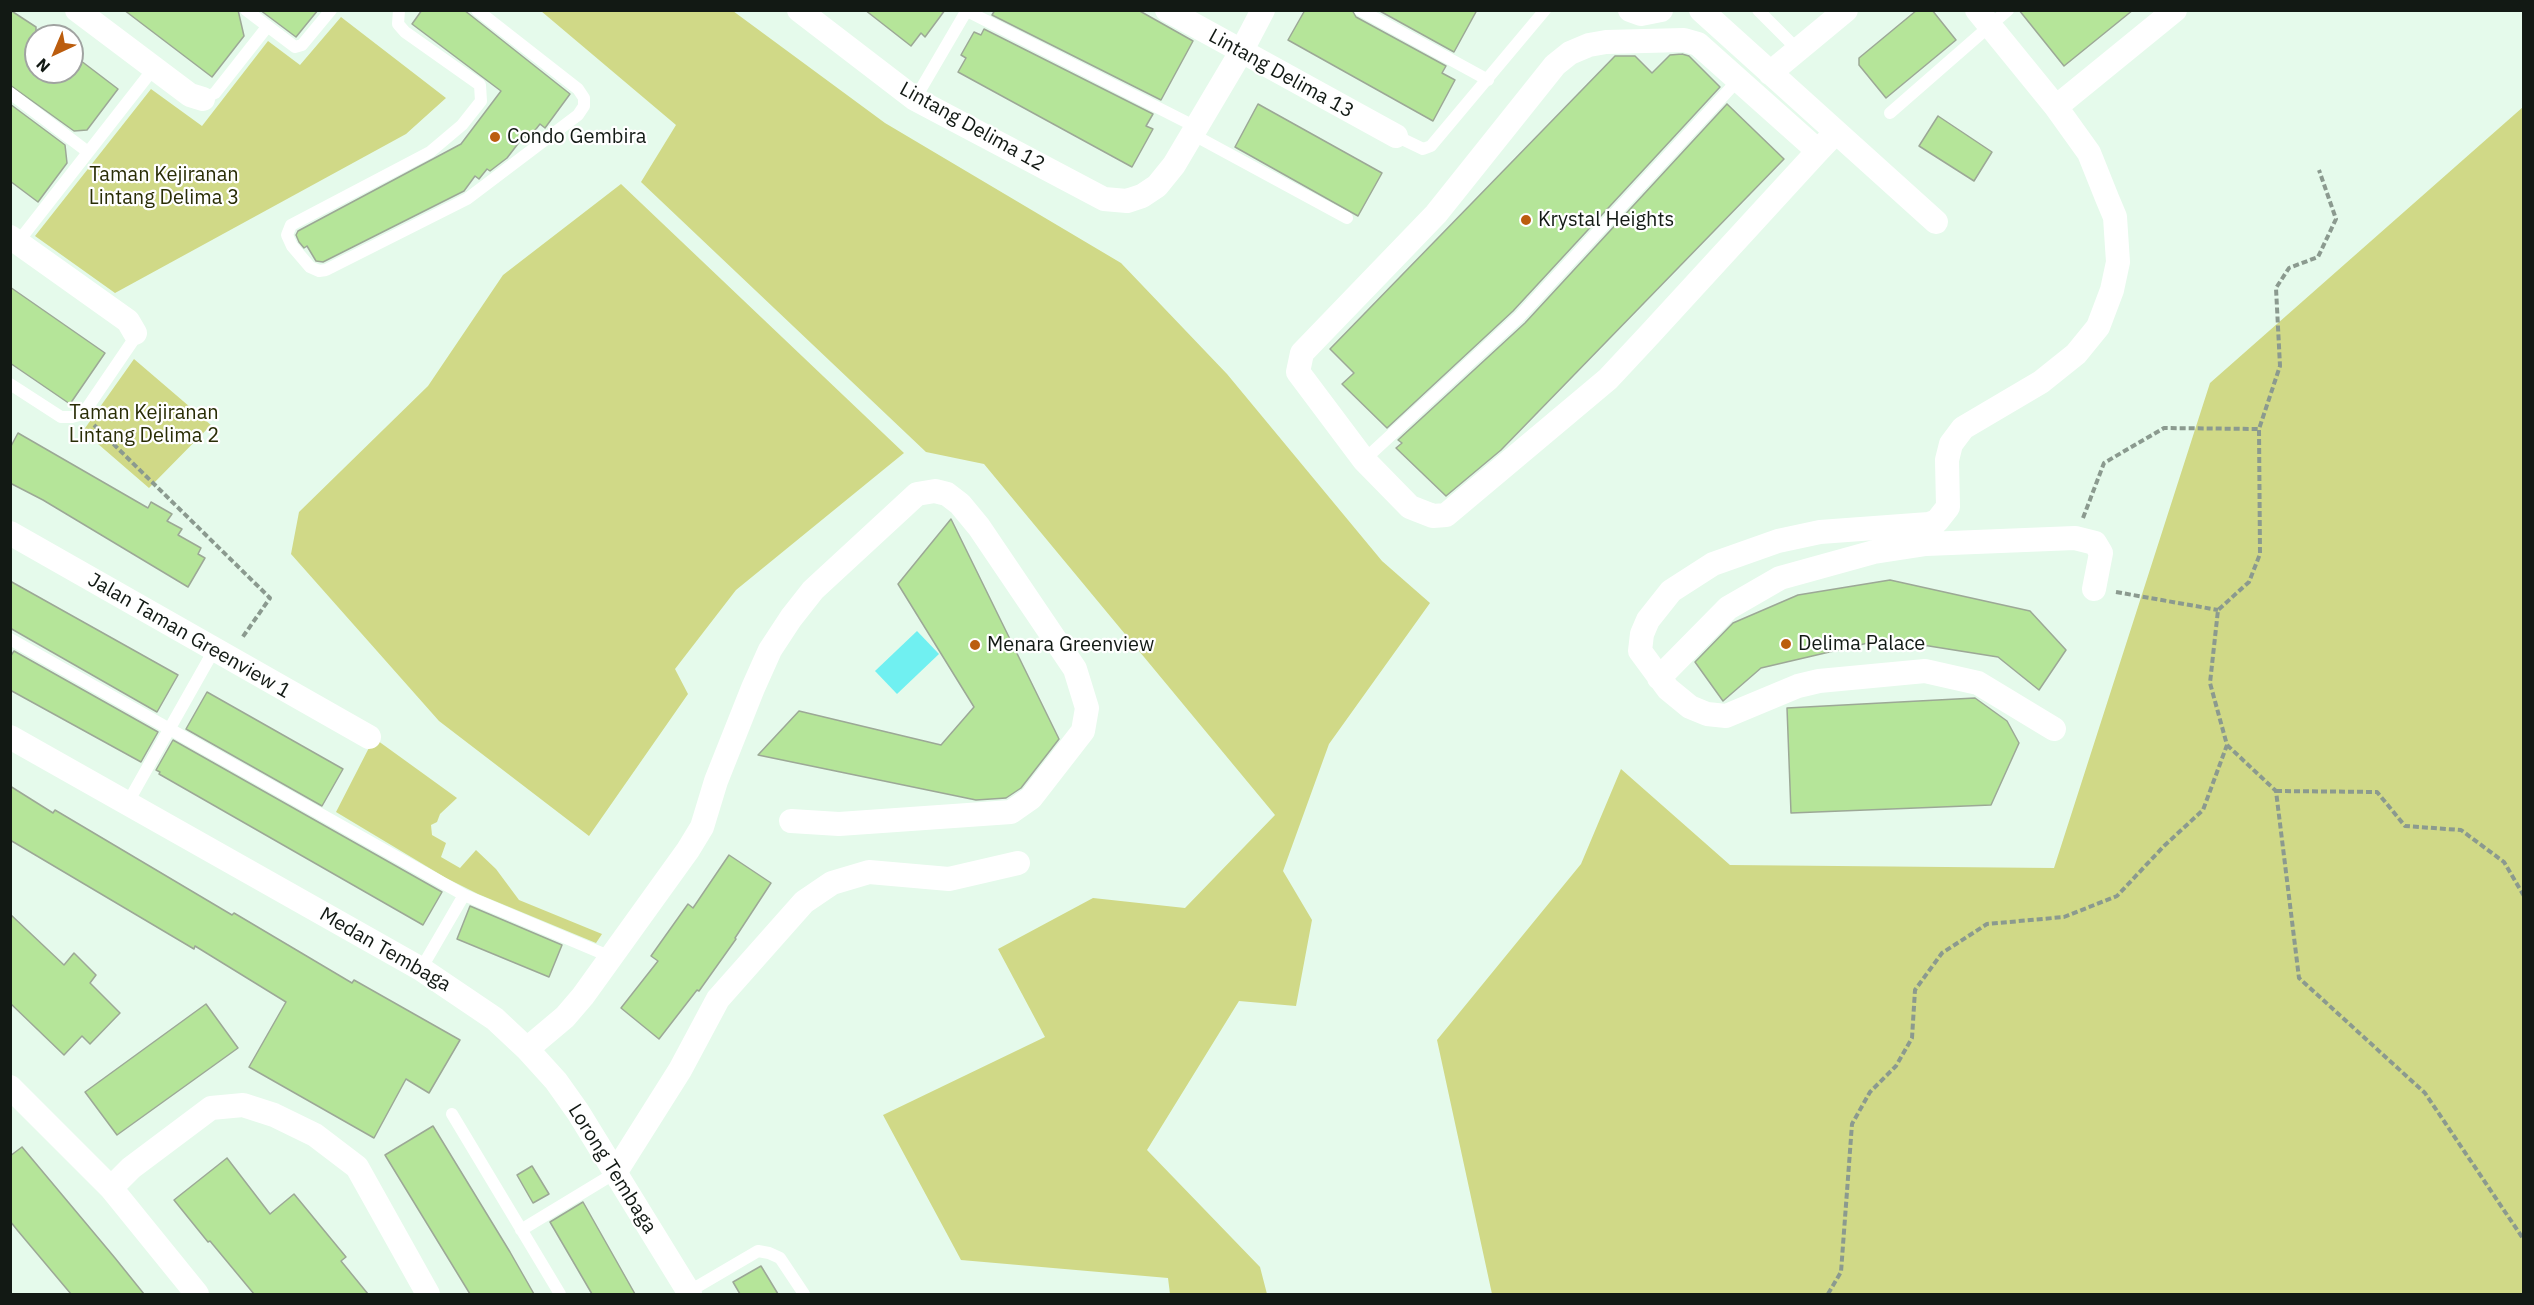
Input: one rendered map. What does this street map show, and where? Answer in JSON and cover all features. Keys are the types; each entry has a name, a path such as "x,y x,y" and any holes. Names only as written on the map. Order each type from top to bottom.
{"street":[{"path":"77,10 190,95 203,99"},
{"name":"Lintang Delima 12","path":"799,10 915,99 1104,200 1127,201 1142,196 1157,186 1194,130"},
{"name":"Lintang Delima 13","path":"1167,10 1396,136"},
{"path":"1194,130 1241,52 1263,10"},
{"path":"1630,10 1641,14 1661,10"},
{"path":"1701,10 1936,222"},
{"path":"1770,73 1846,10"},
{"path":"2056,107 2175,10"},
{"path":"1983,18 2056,107 2089,153 2115,217 2118,262 2112,290 2098,327 2076,354 2041,382 1963,428 1951,444 1947,460 1948,507 1944,515 1929,524 1820,532 1778,541 1713,564 1671,591 1648,620 1641,634 1640,651 1668,689 1690,707 1707,714 1726,716 1798,686 1819,681 1925,671 1978,683 2054,729"},
{"path":"1818,151 1698,44 1684,40 1606,42 1589,45 1570,53 1556,65 1436,214 1302,353 1298,372 1364,460 1410,507 1433,516 1446,515 1608,379 1836,132"},
{"path":"14,239 128,321 135,333"},
{"path":"527,1049 565,1017 688,850 702,827 716,780 753,688 770,650 791,618 813,590 917,494 934,491 947,494 960,504 979,527 1075,669 1087,708 1083,731 1032,798 1011,812 839,824 790,821"},
{"name":"Jalan Taman Greenview 1","path":"10,533 221,655 369,737"},
{"path":"1659,678 1728,608 1780,578 1874,552 1926,544 2075,538 2095,543 2101,553 2094,589"},
{"name":"Medan Tembaga","path":"10,737 421,969 495,1019 527,1049"},
{"path":"615,1173 680,1070 718,999 804,902 832,883 869,872 949,879 1018,863"},
{"name":"Lorong Tembaga","path":"527,1049 556,1081 689,1293"},
{"path":"10,1087 111,1188 197,1294"},
{"path":"111,1188 131,1168 211,1108 243,1105 274,1115 315,1135 357,1167 428,1294"}],"lane":[{"path":"246,10 295,47 302,45 331,10"},
{"path":"399,10 399,24 405,32 480,85 481,101 462,125 430,152 291,225 287,235 292,246 310,267 319,271 326,270 467,199 578,115 584,106 584,98 578,89 477,10"},
{"path":"1360,10 1488,80"},
{"path":"1396,136 1419,148 1427,148 1488,80 1545,10"},
{"path":"1758,10 1798,50"},
{"path":"1890,112 1983,18 2008,10"},
{"path":"915,99 966,11 1194,130 1347,218"},
{"path":"203,99 215,93 267,27"},
{"path":"14,239 88,152 153,68"},
{"path":"1364,460 1519,317 1739,79"},
{"path":"10,93 88,152"},
{"path":"10,384 61,417 83,414 132,342 135,333"},
{"path":"10,639 464,895 611,957"},
{"path":"127,804 170,729 221,655"},
{"path":"421,969 464,895"},
{"path":"452,1114 560,1294"},
{"path":"521,1230 615,1173"},
{"path":"689,1293 758,1251 769,1252 780,1258 804,1294"}],"path":[{"path":"2319,170 2336,219 2318,257 2289,268 2276,288 2280,366 2259,429 2260,554 2249,582 2218,610 2210,683 2227,744 2276,790 2299,978 2425,1093 2523,1240"},
{"path":"83,414 270,598 221,655"},
{"path":"2075,538 2104,463 2164,428 2259,429"},
{"path":"2094,589 2218,610"},
{"path":"1828,1294 1840,1272 1852,1124 1870,1092 1896,1066 1912,1038 1915,990 1942,953 1987,924 2064,917 2117,896 2164,846 2203,810 2227,744"},
{"path":"2276,790 2377,792 2405,826 2461,830 2504,862 2523,896"}],"green space":[{"path":"541,11 733,11 885,123 1121,263 1227,374 1382,561 1430,603 1329,744 1283,871 1312,920 1296,1006 1239,1001 1147,1150 1260,1267 1267,1294 1170,1294 1168,1278 961,1260 883,1115 1045,1037 998,949 1093,898 1185,908 1275,815 984,464 926,452 641,182 676,125"},
{"name":"Taman Kejiranan Lintang Delima 3","path":"341,17 446,98 406,134 115,293 35,236 151,89 202,126 268,41 300,65"},
{"path":"2523,107 2523,1294 1492,1294 1437,1040 1581,864 1621,769 1730,865 2054,868 2210,383"},
{"path":"621,184 904,453 736,590 675,669 688,694 589,836 439,721 291,554 299,512 428,386 503,275"},
{"name":"Taman Kejiranan Lintang Delima 2","path":"134,359 211,425 149,488 83,431"},
{"path":"374,738 457,798 440,814 437,822 431,825 432,835 446,843 441,857 460,868 476,850 496,869 519,900 602,934 596,943 478,894 446,878 336,812"}],"water":[{"path":"917,631 939,654 897,694 875,671"}],"building":[{"path":"10,10 31,24 24,24 24,84 84,84 84,63 118,89 87,130 74,131 10,85"},
{"path":"124,10 238,10 244,36 212,77"},
{"path":"260,10 318,10 296,37"},
{"name":"Condo Gembira","path":"422,10 464,10 570,94 545,128 540,124 528,139 524,136 507,158 490,171 487,169 479,179 475,176 464,191 323,262 316,261 307,246 304,248 299,242 296,235 298,231 461,144 501,91 412,24"},
{"path":"865,10 945,10 925,37 921,33 911,46"},
{"path":"995,10 1138,10 1193,41 1161,100 992,15"},
{"path":"1305,10 1352,10 1356,17 1446,66 1442,73 1455,80 1433,121 1288,40"},
{"path":"1378,10 1477,10 1454,52"},
{"path":"1917,10 1932,10 1956,40 1886,98 1859,65 1859,58"},
{"path":"2019,10 2133,10 2064,66"},
{"path":"984,29 1153,114 1146,126 1153,129 1132,167 958,72 966,58 961,55 974,32 981,35"},
{"name":"Krystal Heights","path":"1670,55 1689,56 1720,87 1513,311 1387,428 1342,384 1354,373 1330,349 1615,56 1635,56 1652,73"},
{"path":"10,104 65,145 67,163 38,202 10,181"},
{"path":"1258,104 1382,173 1358,216 1235,147"},
{"name":"Krystal Heights","path":"1727,104 1784,159 1501,450 1446,496 1396,448 1402,443 1398,440 1525,323"},
{"path":"1938,116 1992,152 1974,181 1919,146"},
{"path":"10,287 105,353 70,404 10,363"},
{"path":"18,433 148,508 151,502 172,514 167,521 182,529 178,535 201,548 198,554 205,558 188,587 43,500 10,483 10,448"},
{"name":"Menara Greenview","path":"951,519 1059,739 1021,788 1006,798 976,800 758,755 799,711 941,745 974,707 898,584"},
{"name":"Delima Palace","path":"1890,580 2030,611 2066,650 2039,690 1998,657 1885,639 1761,668 1723,701 1695,662 1733,623 1798,595"},
{"path":"10,581 178,675 157,712 10,628"},
{"path":"14,651 158,732 141,762 10,690 10,657"},
{"path":"207,692 343,769 322,806 186,729"},
{"path":"1975,698 2007,721 2019,743 1991,805 1791,813 1787,708"},
{"path":"173,740 442,892 423,925 159,774 160,772 156,770"},
{"path":"10,786 53,813 55,810 352,983 354,980 460,1040 429,1093 406,1079 374,1138 249,1067 286,1002 195,946 194,949 10,840"},
{"path":"729,855 771,883 736,939 699,991 697,990 659,1039 621,1008 658,961 651,956 688,904 693,908"},
{"path":"470,906 562,945 549,977 457,939"},
{"path":"10,914 64,965 74,953 96,975 90,983 120,1013 90,1044 82,1036 64,1055 10,1003"},
{"path":"206,1004 238,1048 117,1135 85,1092"},
{"path":"433,1126 534,1294 470,1294 385,1155"},
{"path":"22,1147 144,1294 71,1294 18,1231 10,1221 10,1156"},
{"path":"227,1158 270,1214 294,1194 346,1257 341,1261 368,1294 254,1294 174,1200"},
{"path":"532,1166 549,1194 533,1203 517,1175"},
{"path":"583,1202 635,1294 592,1294 550,1222"},
{"path":"761,1266 778,1294 740,1294 733,1282"}],"place":[{"name":"Condo Gembira","path":"495,137"},
{"name":"Krystal Heights","path":"1526,220"},
{"name":"Delima Palace","path":"1786,644"},
{"name":"Menara Greenview","path":"975,645"}]}
